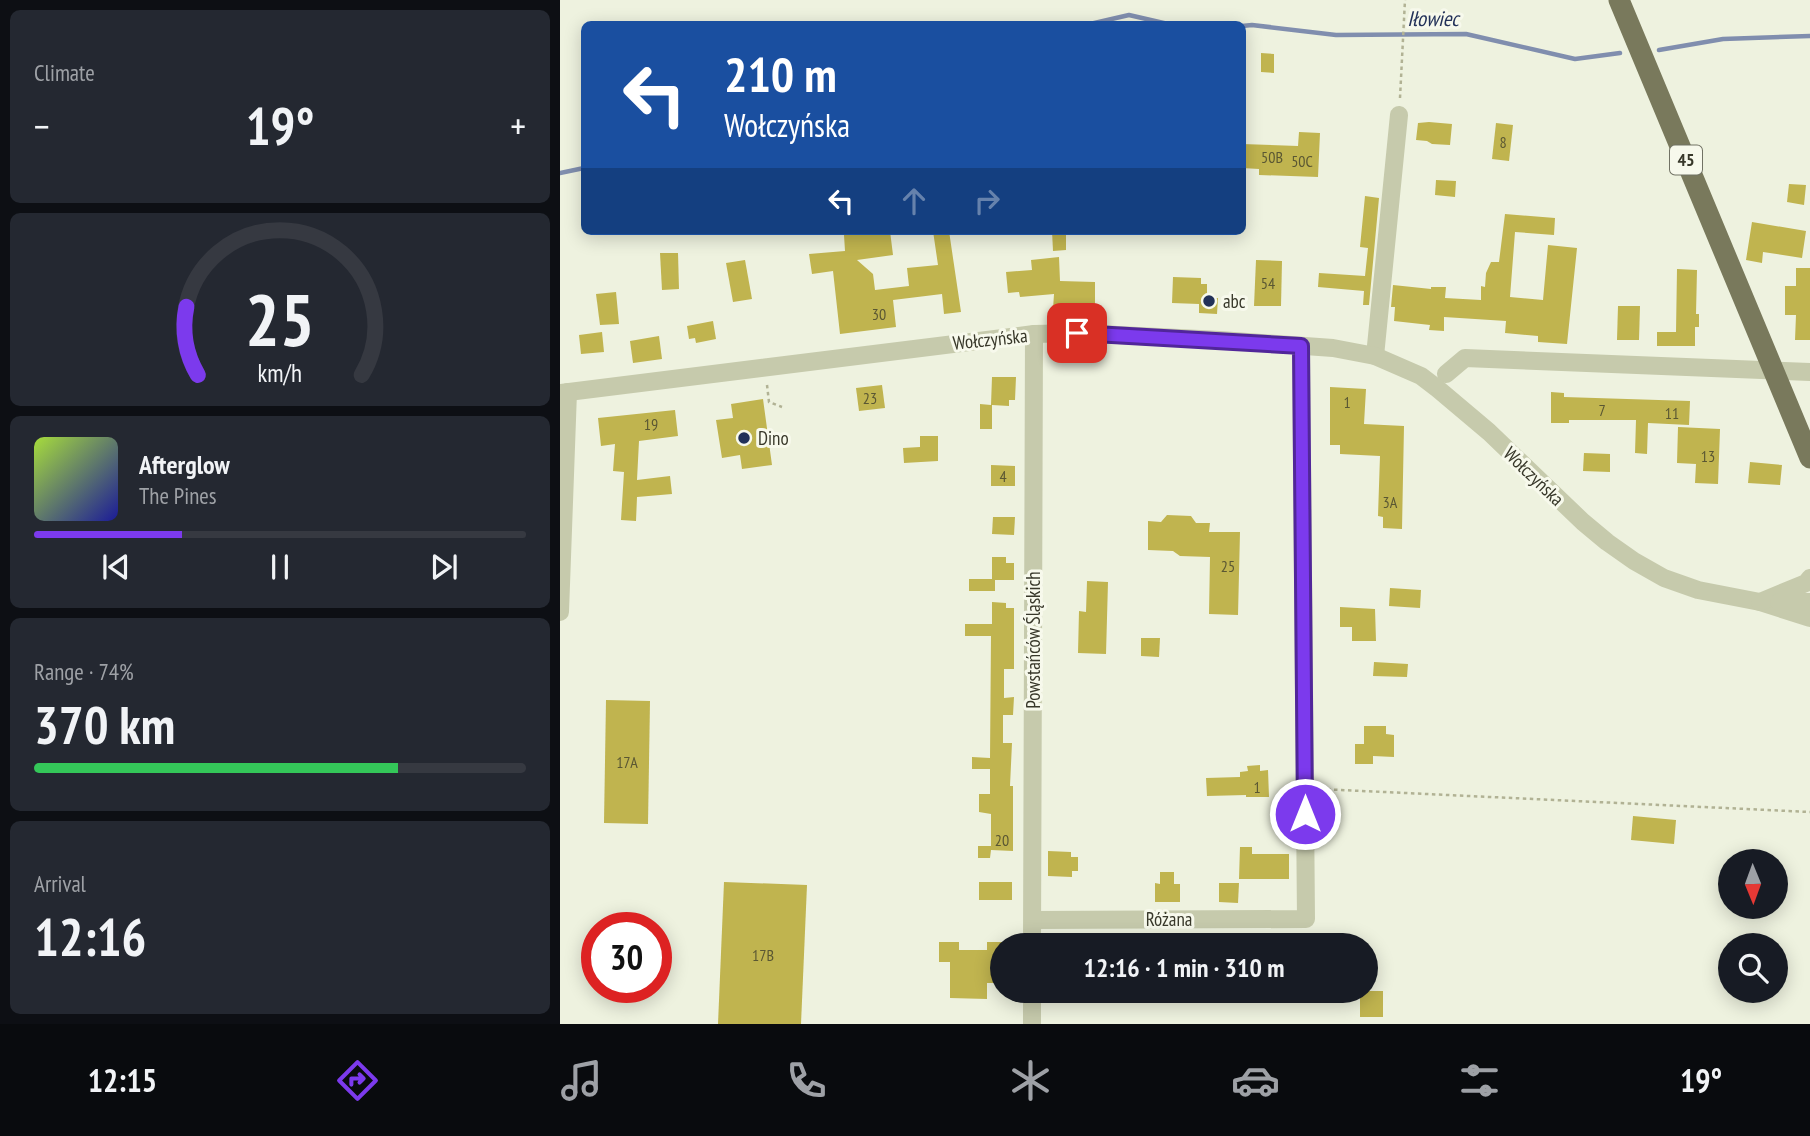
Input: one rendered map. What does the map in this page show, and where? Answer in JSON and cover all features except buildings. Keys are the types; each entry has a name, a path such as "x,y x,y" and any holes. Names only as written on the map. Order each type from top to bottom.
{"main road":[{"name":"45","path":"1619,0 1810,458"}],"street":[{"path":"1375,356 1399,116"},
{"name":"Wołczyńska","path":"564,393 1034,334 1103,334 1333,348 1375,356 1421,376 1457,404 1607,542 1664,578 1698,590 1760,603 1810,618"},
{"name":"Powstańców Śląskich","path":"1032,933 1034,334"},
{"path":"1301,346 1305,788"},
{"path":"1446,374 1465,358 1810,372"},
{"path":"560,612 564,393"},
{"path":"1760,603 1805,583 1810,578"},
{"name":"Wołczyńska","path":"1760,603 1810,602"},
{"name":"Różana","path":"1032,920 1306,919 1305,788"},
{"path":"1032,1003 1032,1024"}],"path":[{"path":"1399,116 1405,48 1405,0"},
{"path":"772,382 766,383 769,402 782,407"},
{"path":"1305,788 1810,812"}],"waterway":[{"name":"Iłowiec","path":"1103,21 1129,15 1155,21"},
{"name":"Iłowiec","path":"1246,26 1336,35 1466,34 1575,59 1620,53"},
{"name":"Iłowiec","path":"1659,50 1723,39 1810,36"},
{"name":"Iłowiec","path":"560,173 581,169"}],"place":[{"name":"abc","path":"1209,301"},
{"name":"Dino","path":"744,438"}],"route":[{"path":"1077,333 1301,346 1305,814"}]}
